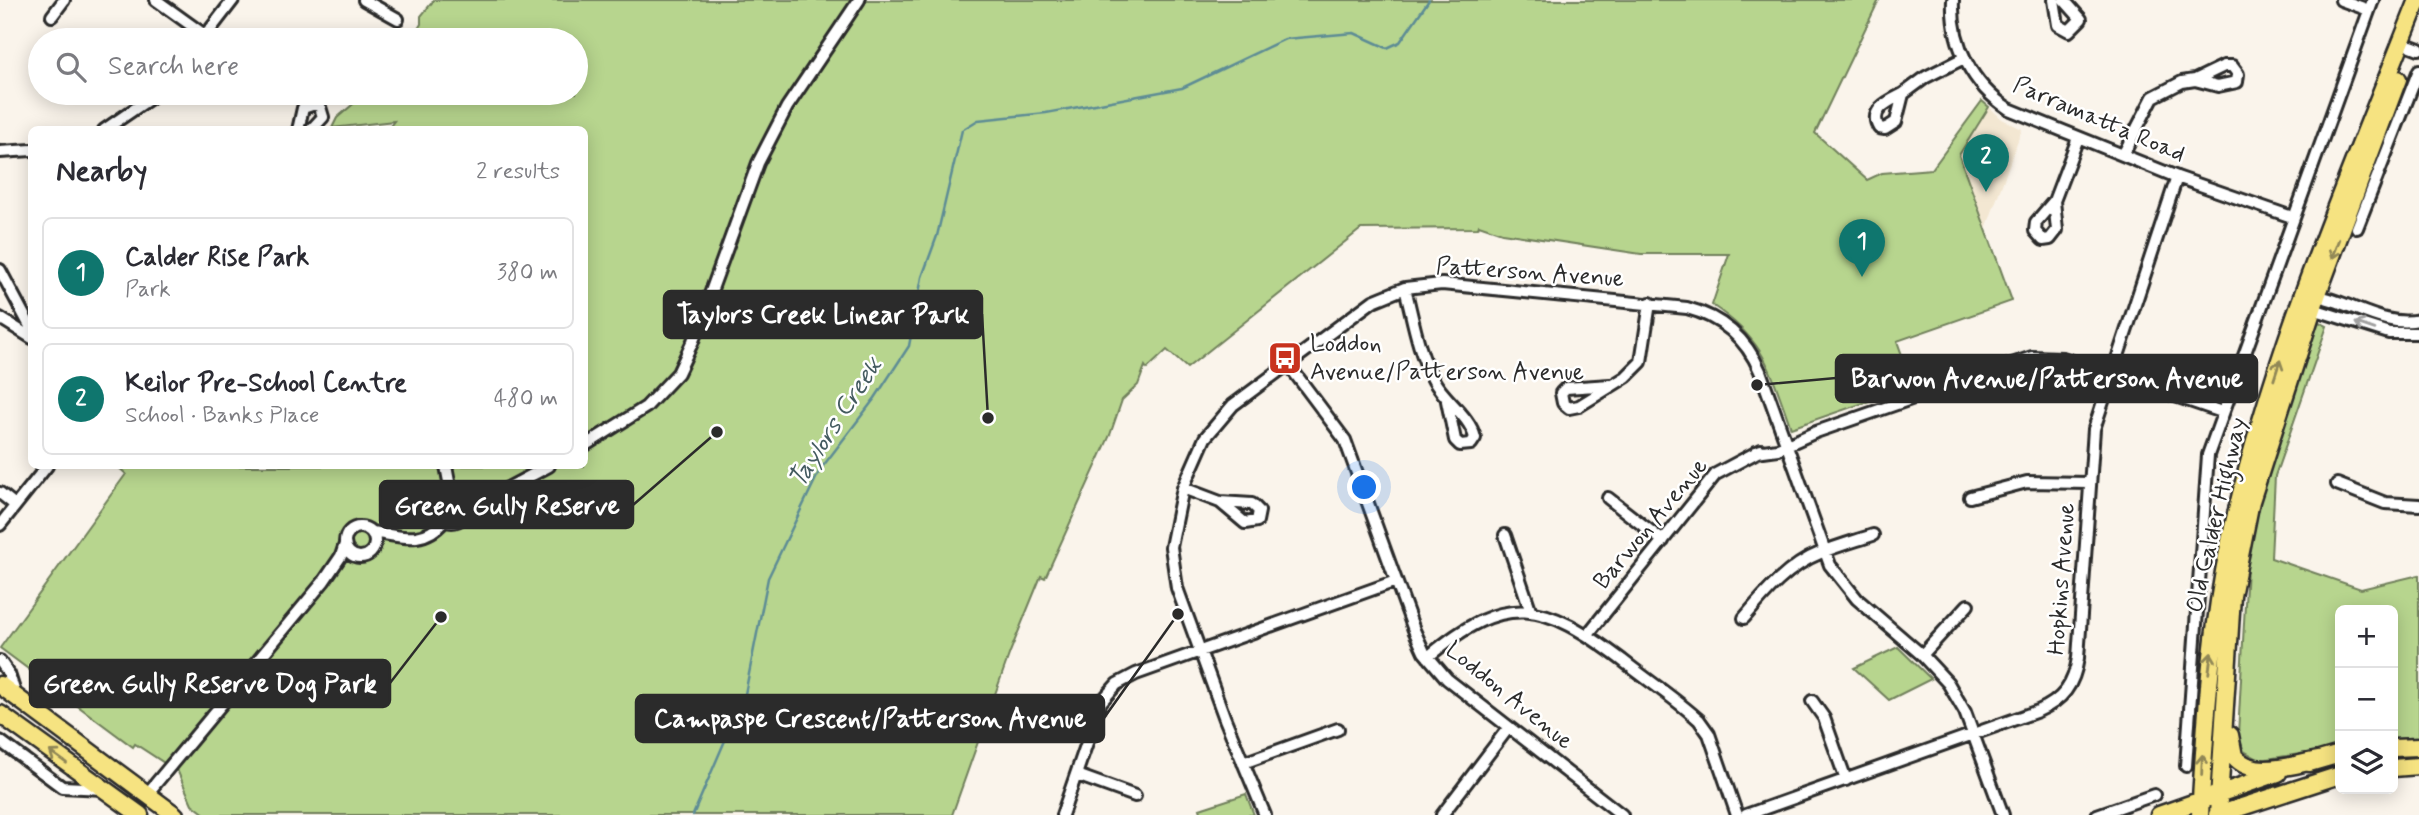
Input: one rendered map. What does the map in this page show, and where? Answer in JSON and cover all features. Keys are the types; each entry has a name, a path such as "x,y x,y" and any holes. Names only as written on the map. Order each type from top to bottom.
{"main road":[{"name":"Old Calder Highway","path":"2410,45 2418,0"},
{"name":"Old Calder Highway","path":"2200,808 2207,682 2230,542 2261,420 2419,24"},
{"name":"Old Calder Highway","path":"2218,815 2232,596 2251,501 2311,300"},
{"path":"2232,596 2229,739 2232,753 2240,763 2255,768 2319,760"},
{"path":"0,685 175,815"},
{"path":"0,714 137,813"},
{"path":"2398,748 2419,747"},
{"path":"2159,815 2200,808 2220,793 2335,755"},
{"path":"2398,768 2419,766"},
{"path":"2218,815 2335,776"},
{"path":"2251,815 2318,781"}],"street":[{"path":"52,16 64,0"},
{"path":"156,0 191,28"},
{"path":"212,28 233,0"},
{"path":"364,0 398,19"},
{"path":"588,443 646,407 678,373 693,341 758,163 787,107 859,0"},
{"name":"Parramatta Road","path":"1953,0 1954,23 1964,58 1981,85 2001,103 2078,138 2292,218"},
{"path":"2054,0 2058,24 2068,31 2081,19 2064,0"},
{"path":"2186,766 2206,465 2222,412 2371,5 2342,0"},
{"path":"1903,94 1926,77 1964,58"},
{"path":"2357,228 2419,69"},
{"path":"2123,155 2153,97 2182,82 2195,80"},
{"path":"110,126 140,105"},
{"path":"299,126 303,108 312,105"},
{"path":"315,126 323,117 317,105"},
{"path":"2054,201 2078,138"},
{"path":"0,152 28,150"},
{"name":"Hopkins Avenue","path":"1746,815 2049,706 2063,696 2073,682 2078,658 2094,429 2177,177"},
{"path":"0,270 28,322"},
{"name":"Patterson Avenue","path":"1265,815 1199,651 1177,588 1171,557 1174,520 1183,488 1199,450 1217,421 1288,364 1365,306 1405,288 1450,284 1650,303 1700,312 1736,334 1755,359 1824,552 1845,586 1948,683 1974,734 2003,815"},
{"path":"1405,288 1424,359 1447,401"},
{"path":"2311,300 2389,320 2419,320"},
{"path":"2311,300 2389,333 2419,332"},
{"path":"1610,385 1626,377 1641,362 1650,303"},
{"path":"0,318 28,336"},
{"name":"Barwon Avenue","path":"1588,634 1716,474 1756,452 2026,358 2055,357 2222,412"},
{"name":"Loddon Avenue","path":"1288,364 1345,440 1396,581 1427,657 1447,679 1622,815"},
{"path":"0,525 45,469"},
{"path":"447,469 451,492"},
{"path":"464,505 493,496 543,469"},
{"path":"1970,497 2038,481 2089,483"},
{"path":"2337,484 2385,503 2419,505"},
{"path":"1183,488 1220,502"},
{"path":"451,492 459,494 464,505 460,520 450,524 444,521 440,505 445,495 451,492"},
{"path":"0,493 15,505"},
{"path":"1608,498 1663,541"},
{"path":"147,794 324,581 341,556 346,536 354,528 366,527 372,532 394,537 422,538 436,531 444,521"},
{"path":"372,532 375,547"},
{"path":"1506,535 1531,612"},
{"path":"1744,618 1789,572 1824,552 1872,535"},
{"path":"324,581 338,568 358,557 368,555 375,547 394,537"},
{"path":"345,544 349,553 358,557"},
{"path":"1062,815 1101,702 1111,689 1136,674 1396,581"},
{"path":"1922,656 1968,605"},
{"path":"1427,657 1475,622 1498,614 1531,612 1566,621 1588,634 1705,726 1737,815"},
{"path":"0,661 9,674 17,698"},
{"path":"1812,701 1824,718 1846,780"},
{"path":"1441,815 1467,786 1509,727"},
{"path":"1243,763 1338,729"},
{"path":"0,741 62,788 104,789"},
{"path":"1077,775 1135,796"},
{"path":"2097,815 2154,795"}],"shaded area":[{"path":"1989,107 2002,119 2022,129 1986,229 1959,155"}],"green space":[{"path":"434,0 1879,0 1815,133 1867,180 1882,173 1932,169 1982,101 1989,107 1959,155 2012,301 1897,341 1913,386 1791,428 1764,358 1744,331 1712,305 1729,254 1641,254 1502,233 1479,225 1478,228 1361,229 1187,368 1167,350 1147,369 1145,366 1138,385 1122,400 1110,435 1045,578 1041,576 1010,652 952,815 206,815 192,804 178,772 135,744 133,747 0,648 126,474 120,469 588,469 588,126 390,126 394,121 333,126 337,118 352,105 588,105 588,28 418,28 421,16"},
{"path":"2319,322 2327,326 2275,476 2271,558 2361,589 2419,575 2419,739 2398,741 2398,605 2335,605 2335,749 2260,760 2244,751 2238,735 2247,567 2261,496 2308,333"},
{"path":"1898,647 1931,679 1889,700 1854,668"},
{"path":"1246,794 1254,815 1202,815 1200,809"}],"waterway":[{"name":"Taylors Creek","path":"693,815 745,694 768,578 820,470 875,398 909,346 922,277 937,236 962,130 978,120 1046,113 1182,88 1285,39 1354,33 1387,48 1400,42 1429,0"}],"place":[{"name":"Keilor Pre-School Centre","path":"1986,192"},
{"name":"Calder Rise Park","path":"1862,277"},
{"name":"Loddon Avenue/Patterson Avenue","path":"1285,358"},
{"name":"Barwon Avenue/Patterson Avenue","path":"1757,385"},
{"name":"Taylors Creek Linear Park","path":"988,418"},
{"name":"Green Gully Reserve","path":"717,432"},
{"name":"Campaspe Crescent/Patterson Avenue","path":"1178,614"},
{"name":"Green Gully Reserve Dog Park","path":"441,617"}]}
